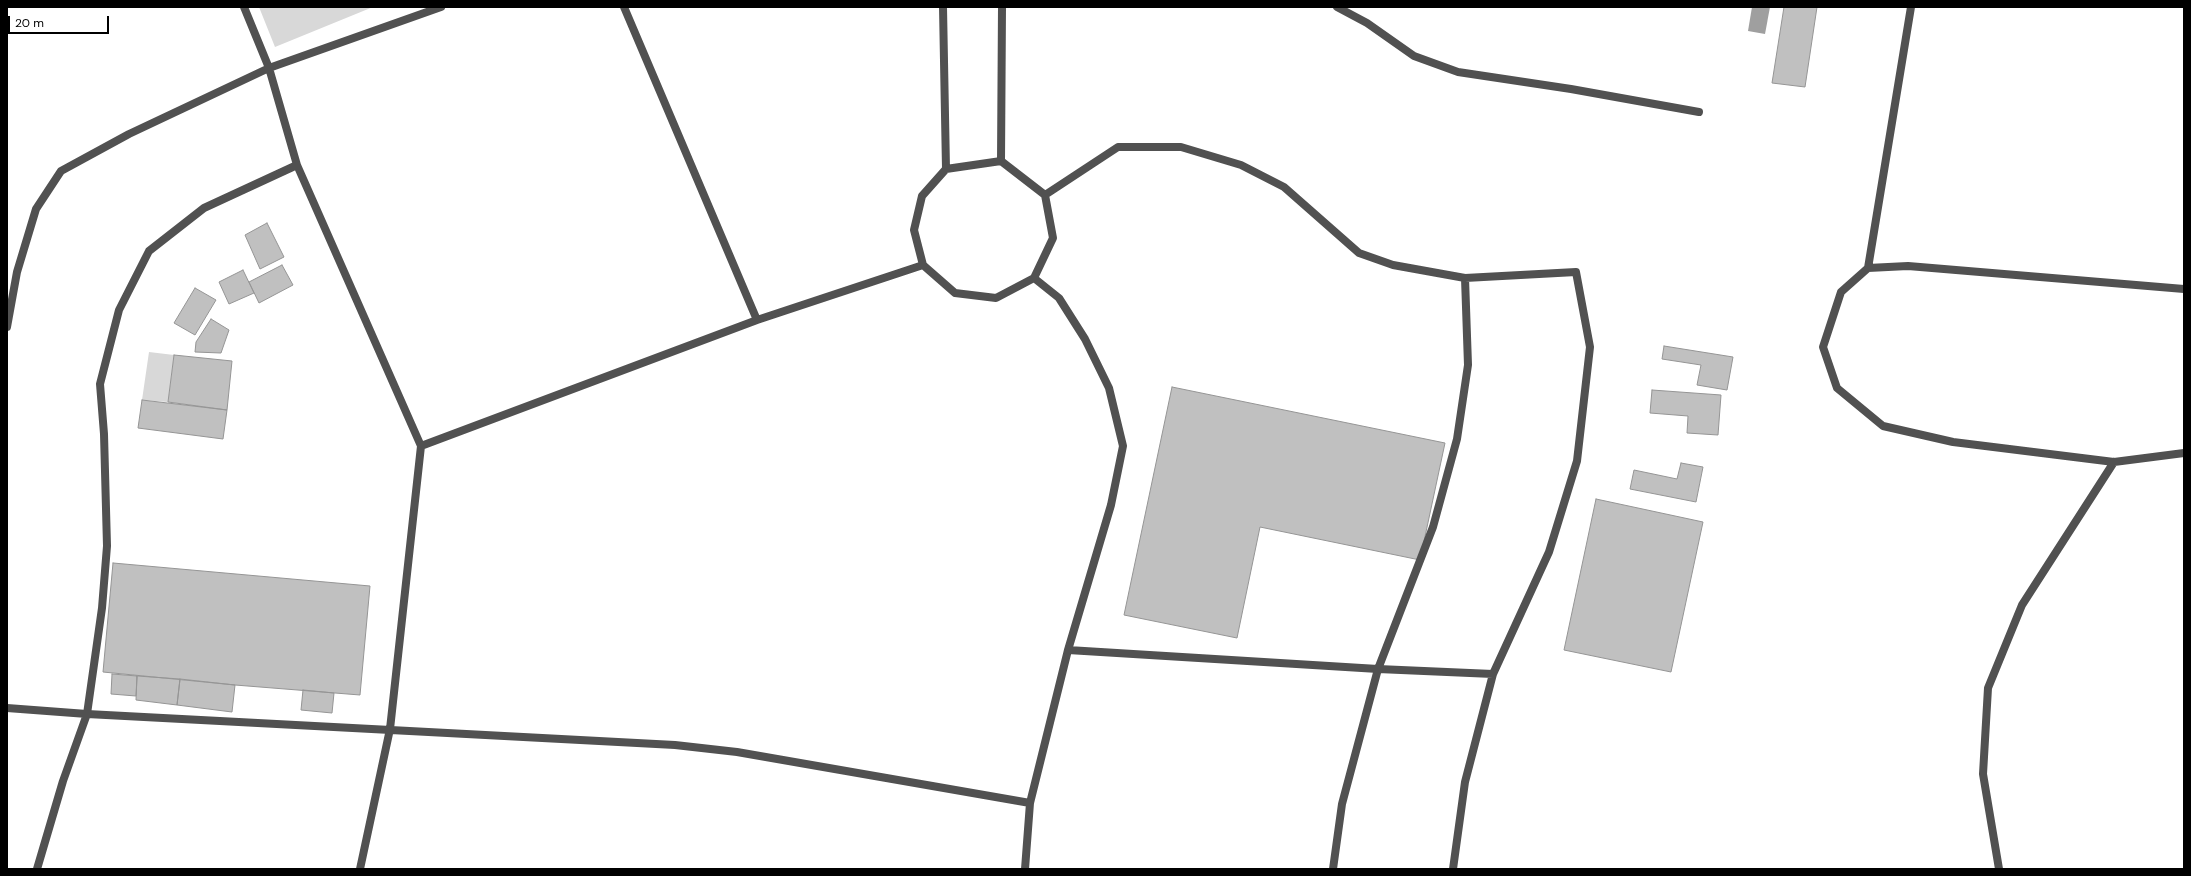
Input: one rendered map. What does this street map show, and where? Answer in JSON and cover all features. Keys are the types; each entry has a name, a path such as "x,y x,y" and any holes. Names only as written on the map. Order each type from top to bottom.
{"street":[{"path":"244,7 269,68 297,165 421,446 390,729 360,869"},
{"path":"7,327 17,272 36,209 62,171 129,134 269,68 441,7"},
{"path":"624,7 757,320"},
{"path":"944,7 946,169"},
{"path":"1001,161 1002,7"},
{"path":"1337,7 1367,23 1414,56 1458,72 1572,89 1699,112"},
{"path":"1868,268 1911,7"},
{"path":"1045,195 1118,147 1181,147 1241,165 1284,187 1359,253 1394,265 1465,278 1576,272 1590,347 1577,461 1549,552 1492,674 1465,782 1453,869"},
{"path":"1001,161 1045,195 1053,238 1034,278 996,298 955,293 923,265 914,230 922,196 946,169 1001,161"},
{"path":"37,869 64,781 87,714 102,608 107,546 104,434 100,384 119,310 149,251 204,208 297,165"},
{"path":"421,446 757,320 923,265"},
{"path":"2184,289 1908,266 1868,268 1841,292 1823,347 1837,388 1884,426 1953,442 2114,462 2184,453"},
{"path":"1025,869 1030,803 1068,650 1111,505 1122,446 1109,388 1085,339 1060,298 1034,278"},
{"path":"1333,869 1342,804 1378,670 1433,527 1457,439 1468,365 1465,278"},
{"path":"1999,869 1983,774 1988,688 2022,605 2114,462"},
{"path":"1068,650 1378,670 1492,674"},
{"path":"7,708 87,714 675,745 737,752 1030,803"}],"shaded area":[{"path":"259,7 373,7 275,47"},
{"path":"1752,7 1770,7 1765,34 1748,31"},
{"path":"149,352 174,355 168,402 142,400"}],"building":[{"path":"1784,7 1817,7 1805,87 1772,83"},
{"path":"267,223 284,257 260,269 245,235"},
{"path":"282,265 293,285 259,303 249,282"},
{"path":"243,270 254,293 229,304 219,282"},
{"path":"195,288 216,300 195,335 174,323"},
{"path":"211,319 229,330 221,353 195,352 196,342"},
{"path":"1664,346 1733,357 1727,390 1697,385 1701,365 1662,359"},
{"path":"174,355 232,361 227,410 168,402"},
{"path":"1172,387 1445,443 1420,560 1260,527 1237,638 1124,615"},
{"path":"1652,390 1721,395 1718,435 1687,433 1688,416 1650,413"},
{"path":"142,400 227,410 223,439 138,428"},
{"path":"1681,463 1703,467 1696,502 1630,489 1634,470 1677,479"},
{"path":"1596,499 1703,522 1671,672 1564,650"},
{"path":"113,563 370,586 360,695 103,672"},
{"path":"112,674 137,676 136,696 111,694"},
{"path":"137,676 180,679 177,705 136,700"},
{"path":"180,679 235,685 232,712 177,705"},
{"path":"303,690 334,693 332,713 301,710"}]}
